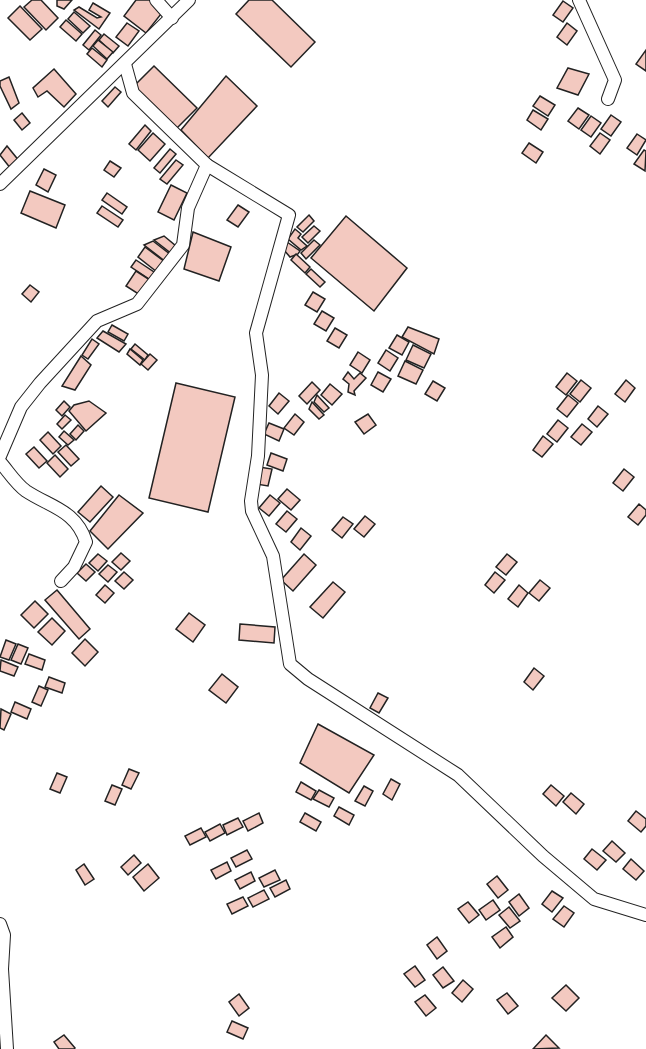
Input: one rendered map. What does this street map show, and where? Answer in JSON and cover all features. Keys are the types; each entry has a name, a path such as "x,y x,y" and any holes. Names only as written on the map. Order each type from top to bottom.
{"street":[{"path":"156,0 172,18"},
{"path":"0,184 189,0"},
{"path":"579,0 615,80 608,99"},
{"path":"125,64 133,93 207,165 289,215 256,333 262,375 258,456 251,501 252,511 273,556 290,664 308,679 458,776 543,856 594,899 646,915"},
{"path":"0,456 21,407 40,383 98,321 137,304 183,245 188,208 207,165"},
{"path":"0,462 25,490 60,508 82,530 86,542 74,567 61,581"},
{"path":"0,924 3,935 2,969 8,1049"}],"building":[{"path":"32,0 41,0 58,18 46,30 24,7"},
{"path":"57,0 72,0 64,9 57,6"},
{"path":"136,0 153,0 165,9 146,33 124,16"},
{"path":"249,0 272,0 315,42 291,67 236,14"},
{"path":"563,1 573,8 563,22 553,15"},
{"path":"93,3 110,13 99,29 74,10 79,7 97,18 101,17 89,10"},
{"path":"20,6 42,29 30,40 8,18"},
{"path":"74,12 90,26 83,33 68,19"},
{"path":"66,20 82,34 76,41 60,27"},
{"path":"127,23 139,31 128,46 116,37"},
{"path":"567,23 577,31 567,45 557,37"},
{"path":"95,30 101,35 89,50 83,45"},
{"path":"104,34 119,46 113,53 99,40"},
{"path":"98,40 113,52 107,59 93,46"},
{"path":"92,48 107,60 102,67 87,54"},
{"path":"646,50 646,71 636,64"},
{"path":"154,66 197,108 177,128 134,86"},
{"path":"568,68 589,74 578,95 557,88"},
{"path":"54,69 76,94 64,107 47,91 38,97 33,88"},
{"path":"226,76 257,106 208,158 181,130"},
{"path":"9,77 19,103 11,109 0,86 0,81"},
{"path":"115,87 121,92 108,107 102,101"},
{"path":"540,96 555,105 548,116 533,106"},
{"path":"578,108 589,115 579,129 568,121"},
{"path":"533,110 548,119 541,130 527,120"},
{"path":"22,113 30,123 22,130 14,120"},
{"path":"611,115 621,122 611,136 601,129"},
{"path":"591,116 601,123 591,137 581,130"},
{"path":"145,125 151,131 136,150 129,144"},
{"path":"153,133 165,144 150,161 138,150"},
{"path":"600,133 610,140 600,154 590,146"},
{"path":"637,134 646,140 637,155 627,148"},
{"path":"529,143 543,152 536,163 522,153"},
{"path":"7,146 20,162 11,169 0,155"},
{"path":"170,149 176,154 160,173 154,168"},
{"path":"644,150 646,151 645,171 634,164"},
{"path":"176,160 183,165 167,184 160,179"},
{"path":"110,161 121,168 114,177 104,170"},
{"path":"44,169 56,175 48,192 36,185"},
{"path":"171,185 187,193 174,220 158,212"},
{"path":"30,191 65,205 56,228 21,213"},
{"path":"107,193 127,207 122,214 102,200"},
{"path":"238,205 249,212 238,227 227,220"},
{"path":"102,206 123,220 118,227 97,213"},
{"path":"309,215 314,221 303,232 297,227"},
{"path":"346,216 407,268 374,311 311,258"},
{"path":"314,226 320,231 308,243 302,237"},
{"path":"295,229 301,234 298,238 307,246 301,250 288,239"},
{"path":"193,232 231,247 219,281 184,269"},
{"path":"164,236 176,246 172,254 154,240"},
{"path":"314,240 320,245 306,259 301,253"},
{"path":"153,241 171,255 166,262 144,245"},
{"path":"287,242 300,251 298,254 290,257 284,250"},
{"path":"145,247 165,262 157,272 138,257"},
{"path":"296,254 310,267 305,273 291,260"},
{"path":"136,260 157,274 152,281 131,267"},
{"path":"311,269 325,282 320,287 306,274"},
{"path":"136,271 150,280 140,295 126,286"},
{"path":"30,285 39,292 31,302 22,294"},
{"path":"313,292 325,299 317,312 305,305"},
{"path":"322,311 334,318 326,331 314,324"},
{"path":"112,325 128,334 124,341 108,332"},
{"path":"408,327 439,339 434,354 402,337"},
{"path":"335,328 347,335 339,348 327,341"},
{"path":"103,331 126,344 119,352 97,338"},
{"path":"397,335 409,342 402,355 389,348"},
{"path":"92,339 99,344 88,359 82,355"},
{"path":"135,344 148,355 145,360 131,349"},
{"path":"413,345 431,354 424,368 406,360"},
{"path":"130,349 143,360 140,365 127,354"},
{"path":"386,350 398,358 390,371 378,363"},
{"path":"358,352 370,360 362,373 350,365"},
{"path":"150,354 157,360 148,370 141,364"},
{"path":"81,356 91,365 75,390 62,386"},
{"path":"405,361 423,370 416,384 398,376"},
{"path":"348,372 354,379 360,373 366,378 354,391 355,395 348,392 349,384 343,379"},
{"path":"378,372 391,379 383,392 371,385"},
{"path":"567,373 577,381 566,395 556,387"},
{"path":"581,380 591,388 580,402 570,394"},
{"path":"626,380 635,388 625,402 615,394"},
{"path":"433,381 445,388 437,401 425,394"},
{"path":"312,382 320,390 307,404 299,396"},
{"path":"176,383 235,397 208,512 149,498"},
{"path":"330,384 342,394 332,405 321,395"},
{"path":"279,393 289,401 278,414 269,406"},
{"path":"317,395 329,408 324,412 314,402"},
{"path":"568,395 578,403 567,417 557,409"},
{"path":"64,401 70,407 62,416 56,410"},
{"path":"89,401 106,413 86,431 69,411 74,405"},
{"path":"312,402 324,415 319,419 309,409"},
{"path":"598,406 608,414 597,427 588,419"},
{"path":"295,414 304,422 294,435 284,428"},
{"path":"368,414 376,425 364,434 355,422"},
{"path":"65,415 71,420 62,429 57,424"},
{"path":"558,420 568,428 557,442 547,434"},
{"path":"269,423 284,429 279,441 264,434"},
{"path":"582,424 592,432 581,445 571,437"},
{"path":"78,425 84,431 76,440 70,434"},
{"path":"64,431 74,440 68,445 59,437"},
{"path":"48,432 61,446 53,454 40,440"},
{"path":"543,436 553,444 542,457 533,450"},
{"path":"66,445 79,459 71,466 58,452"},
{"path":"34,447 47,461 39,468 26,454"},
{"path":"271,453 287,459 283,471 267,465"},
{"path":"55,455 68,469 60,477 47,463"},
{"path":"259,467 272,469 268,486 256,484"},
{"path":"624,469 634,477 623,491 613,483"},
{"path":"101,486 113,497 90,522 78,512"},
{"path":"287,489 300,500 291,510 278,499"},
{"path":"119,495 143,513 108,549 90,531"},
{"path":"270,495 280,503 269,516 259,508"},
{"path":"639,504 646,510 646,515 638,525 628,517"},
{"path":"287,511 297,519 286,532 276,524"},
{"path":"365,516 375,524 364,537 354,529"},
{"path":"343,517 353,524 342,538 332,530"},
{"path":"301,528 311,536 300,550 291,542"},
{"path":"121,553 130,561 121,570 112,562"},
{"path":"98,554 107,561 98,571 89,563"},
{"path":"304,554 316,565 293,591 281,580"},
{"path":"507,554 517,562 506,575 496,567"},
{"path":"86,564 95,572 86,581 77,573"},
{"path":"108,565 117,572 108,582 99,574"},
{"path":"124,572 133,580 124,589 115,581"},
{"path":"495,572 505,580 494,593 485,585"},
{"path":"540,580 550,588 539,601 529,593"},
{"path":"333,582 345,592 323,618 310,607"},
{"path":"105,585 114,593 105,603 96,595"},
{"path":"519,585 528,593 518,607 508,599"},
{"path":"57,590 90,629 79,639 45,600"},
{"path":"35,601 48,614 34,628 21,615"},
{"path":"189,613 205,625 193,642 176,629"},
{"path":"52,618 65,631 52,645 38,632"},
{"path":"240,624 275,627 274,643 239,640"},
{"path":"85,639 98,652 85,666 72,653"},
{"path":"6,640 16,644 9,660 0,657"},
{"path":"18,644 28,648 21,664 11,660"},
{"path":"29,654 45,660 42,670 25,664"},
{"path":"1,660 18,667 14,676 0,671"},
{"path":"534,668 544,676 533,690 524,682"},
{"path":"222,674 238,687 226,703 209,690"},
{"path":"49,677 65,683 62,693 45,687"},
{"path":"39,686 48,690 41,706 32,702"},
{"path":"378,693 388,698 379,713 370,708"},
{"path":"15,702 31,709 27,719 11,712"},
{"path":"1,709 11,714 4,730 0,728"},
{"path":"318,724 374,755 349,793 300,763"},
{"path":"129,769 139,773 131,789 122,785"},
{"path":"57,773 67,777 60,793 50,789"},
{"path":"391,779 400,784 392,800 383,794"},
{"path":"301,782 316,791 311,800 296,792"},
{"path":"112,785 122,789 115,805 105,801"},
{"path":"551,785 564,796 556,806 543,794"},
{"path":"364,786 373,791 365,806 355,801"},
{"path":"319,790 334,798 329,807 313,799"},
{"path":"571,793 584,804 576,814 563,802"},
{"path":"339,807 354,815 349,825 334,816"},
{"path":"636,811 646,819 646,826 641,832 628,821"},
{"path":"259,813 263,823 248,831 243,821"},
{"path":"305,813 321,822 316,831 300,822"},
{"path":"238,818 243,827 227,835 223,825"},
{"path":"220,824 225,833 210,841 205,832"},
{"path":"201,828 206,837 190,845 185,836"},
{"path":"612,841 625,853 616,862 603,851"},
{"path":"592,849 606,860 597,870 584,859"},
{"path":"247,850 252,859 236,867 231,858"},
{"path":"134,855 141,863 128,875 121,867"},
{"path":"631,859 644,871 636,880 623,869"},
{"path":"227,862 231,871 216,879 211,870"},
{"path":"84,864 94,879 85,885 76,870"},
{"path":"148,864 159,878 144,891 133,877"},
{"path":"275,870 280,880 264,887 259,878"},
{"path":"251,872 255,881 240,889 235,880"},
{"path":"497,876 508,890 498,898 487,884"},
{"path":"286,880 290,889 275,897 270,888"},
{"path":"264,890 269,899 253,907 248,898"},
{"path":"552,891 563,898 552,912 542,904"},
{"path":"519,894 529,908 519,916 509,902"},
{"path":"243,897 248,906 232,914 227,904"},
{"path":"493,900 500,910 486,920 479,910"},
{"path":"468,902 479,915 469,923 458,909"},
{"path":"564,906 574,913 564,927 553,919"},
{"path":"509,907 520,921 510,928 499,915"},
{"path":"506,927 513,937 500,948 492,937"},
{"path":"437,937 447,951 437,959 427,945"},
{"path":"415,966 425,980 415,987 404,974"},
{"path":"443,967 454,981 443,988 433,975"},
{"path":"463,980 473,989 462,1002 452,993"},
{"path":"566,985 579,998 566,1011 552,998"},
{"path":"507,993 518,1006 508,1014 497,1000"},
{"path":"239,994 249,1008 239,1016 229,1002"},
{"path":"425,995 436,1008 426,1016 415,1002"},
{"path":"232,1021 248,1028 243,1039 227,1032"},
{"path":"64,1035 74,1049 59,1049 54,1042"},
{"path":"546,1035 559,1048 533,1049"}]}
